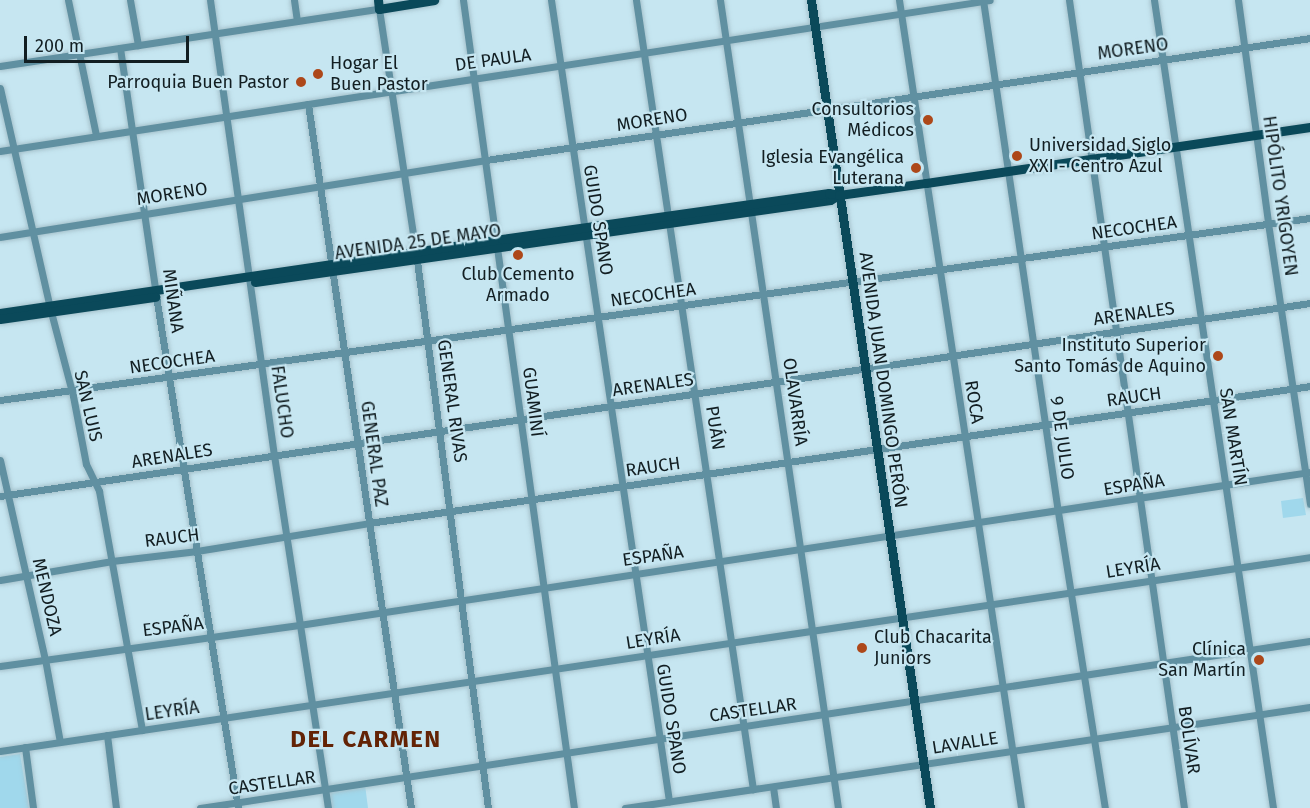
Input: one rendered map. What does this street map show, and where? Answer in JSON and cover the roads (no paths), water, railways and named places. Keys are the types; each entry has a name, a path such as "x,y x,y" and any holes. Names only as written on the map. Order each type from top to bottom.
{"main road":[{"path":"379,5 434,0"},
{"name":"AVENIDA JUAN DOMINGO PERÓN","path":"811,0 928,808"},
{"name":"AVENIDA 25 DE MAYO","path":"0,313 249,280 750,208 829,193 839,195 1310,127"},
{"name":"AVENIDA 25 DE MAYO","path":"0,319 50,308"}],"street":[{"path":"68,0 96,135"},
{"path":"130,0 138,45"},
{"name":"FALUCHO","path":"210,0 274,455 328,808"},
{"path":"294,0 297,21"},
{"name":"GUAMINÍ","path":"463,0 574,808"},
{"name":"GUIDO SPANO","path":"551,0 669,801"},
{"name":"PUÁN","path":"636,0 753,789"},
{"name":"OLAVARRÍA","path":"720,0 838,808"},
{"name":"ROCA","path":"899,0 1001,688 1021,808"},
{"name":"DE PAULA","path":"0,151 985,0"},
{"name":"9 DE JULIO","path":"985,0 1070,593 1105,808"},
{"name":"BOLÍVAR","path":"1069,0 1184,808"},
{"name":"SAN MARTÍN","path":"1154,0 1273,808"},
{"name":"HIPÓLITO YRIGOYEN","path":"1238,0 1280,307 1308,473 1310,504"},
{"path":"0,66 297,21 379,5"},
{"name":"GENERAL RIVAS","path":"379,5 451,513 488,808"},
{"name":"MORENO","path":"0,237 486,160 1310,38"},
{"name":"MIÑANA","path":"120,48 169,378 238,806"},
{"name":"SAN LUIS","path":"0,88 71,390 86,464 96,484 142,730"},
{"name":"GENERAL PAZ","path":"308,104 322,186 411,808"},
{"name":"NECOCHEA","path":"0,400 1310,218"},
{"name":"ARENALES","path":"4,496 1310,303"},
{"name":"RAUCH","path":"0,580 112,561 197,551 369,523 789,464 877,449 1310,386"},
{"name":"MENDOZA","path":"0,460 4,496 27,576 60,742"},
{"name":"ESPAÑA","path":"0,666 299,625 889,534 1058,512 1308,473"},
{"name":"LEYRÍA","path":"0,751 223,720 554,668 901,619 1310,557"},
{"name":"CASTELLAR","path":"200,808 238,806 483,764 826,715 1310,641"},
{"name":"LAVALLE","path":"625,808 1310,707"},
{"path":"107,735 116,808"},
{"path":"25,747 33,808"},
{"path":"773,787 776,808"},
{"name":"GUIDO SPANO","path":"684,800 685,808"}],"place":[{"name":"Hogar El Buen Pastor","path":"318,74"},
{"name":"Parroquia Buen Pastor","path":"301,82"},
{"name":"Consultorios Médicos","path":"928,120"},
{"name":"Universidad Siglo XXI - Centro Azul","path":"1017,156"},
{"name":"Iglesia Evangélica Luterana","path":"916,168"},
{"name":"Club Cemento Armado","path":"518,255"},
{"name":"Instituto Superior Santo Tomás de Aquino","path":"1218,356"},
{"name":"Club Chacarita Juniors","path":"862,648"},
{"name":"Clínica San Martín","path":"1259,660"}],"district":[{"name":"DEL CARMEN","path":"366,740"}]}
